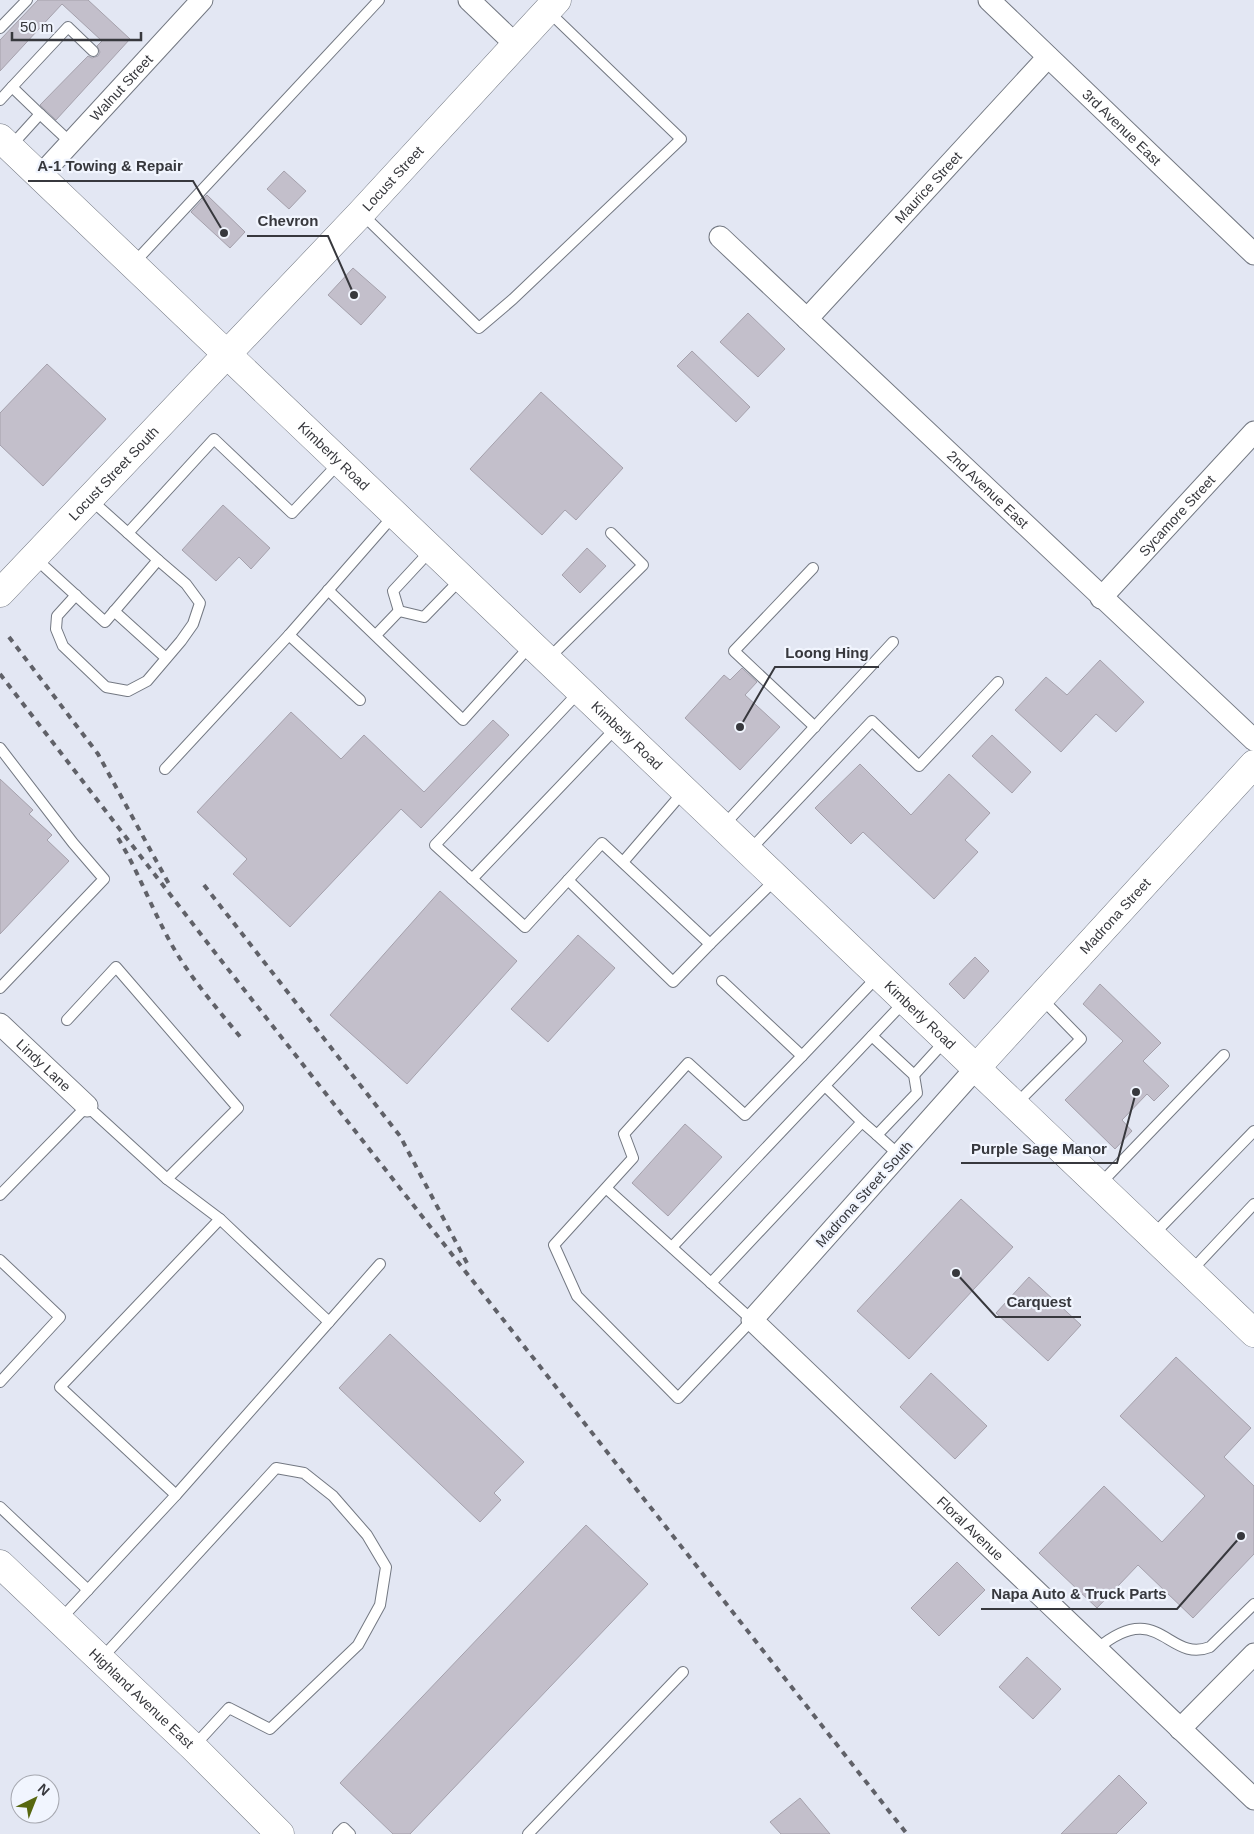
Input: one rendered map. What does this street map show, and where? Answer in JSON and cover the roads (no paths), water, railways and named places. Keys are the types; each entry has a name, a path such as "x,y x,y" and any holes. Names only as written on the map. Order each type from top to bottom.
{"main road":[{"name":"Locust Street","path":"226,353 361,214 552,5"},
{"name":"Kimberly Road","path":"5,143 1254,1333"},
{"name":"Locust Street South","path":"0,593 226,353"},
{"name":"Madrona Street","path":"976,1068 1254,764"},
{"name":"Highland Avenue East","path":"0,1564 58,1622 193,1747 280,1834"}],"street":[{"name":"Walnut Street","path":"40,176 202,0"},
{"path":"468,0 516,45"},
{"name":"3rd Avenue East","path":"988,0 1254,254"},
{"name":"Maurice Street","path":"807,319 1048,57"},
{"name":"2nd Avenue East","path":"720,237 1101,598 1254,740"},
{"name":"Sycamore Street","path":"1101,598 1254,432"},
{"name":"Lindy Lane","path":"0,1024 87,1106"},
{"name":"Madrona Street South","path":"752,1320 976,1068"},
{"name":"Floral Avenue","path":"752,1320 1254,1799"},
{"path":"1180,1729 1254,1654"}],"lane":[{"path":"0,28 26,0"},
{"path":"133,264 379,0"},
{"path":"361,214 479,328 513,299 681,139 552,5"},
{"path":"0,100 68,28 94,51"},
{"path":"12,87 70,142"},
{"path":"5,143 40,114"},
{"path":"128,533 214,438 292,513 340,462"},
{"path":"76,595 57,616 56,629 63,646 106,687 128,691 146,681 166,658 193,624 200,603 186,584 89,498"},
{"path":"165,769 289,635 395,515"},
{"path":"328,590 463,720 539,652 643,565 611,534"},
{"path":"399,611 392,591 432,549"},
{"path":"34,557 105,622 158,560"},
{"path":"813,568 734,651 815,727"},
{"path":"399,611 424,617 462,578"},
{"path":"114,611 166,658"},
{"path":"376,635 399,611"},
{"path":"289,635 360,700"},
{"path":"722,826 893,642"},
{"path":"748,852 872,721 919,766 998,682"},
{"path":"580,691 435,845 525,927 602,843 710,944"},
{"path":"472,879 617,726"},
{"path":"0,748 72,843 104,879 0,988"},
{"path":"623,862 685,791"},
{"path":"568,880 673,982 776,878"},
{"path":"67,1020 116,967 238,1108 167,1179"},
{"path":"606,1188 752,1320 678,1398 577,1296 554,1245 633,1158 624,1134 688,1063 745,1115 879,975"},
{"path":"722,981 802,1056"},
{"path":"1015,1105 1081,1038 1040,998"},
{"path":"672,1247 906,1001"},
{"path":"872,1036 914,1075 916,1093 877,1136"},
{"path":"914,1075 946,1040"},
{"path":"1099,1185 1224,1055"},
{"path":"825,1086 899,1155"},
{"path":"0,1195 87,1106 167,1179 220,1219 329,1322"},
{"path":"711,1283 862,1122"},
{"path":"1152,1236 1254,1131"},
{"path":"1190,1272 1254,1204"},
{"path":"176,1495 60,1387 220,1219"},
{"path":"0,1260 60,1317 0,1382"},
{"path":"58,1622 176,1495 380,1264"},
{"path":"100,1660 276,1468 304,1473 333,1496 368,1535 386,1567 380,1605 363,1637 358,1645 270,1729 229,1708 193,1747"},
{"path":"0,1506 88,1590"},
{"path":"1096,1649 1110,1638 1139,1627 1152,1629 1188,1650 1200,1651 1210,1647 1254,1604"},
{"path":"528,1834 683,1672"},
{"path":"338,1834 344,1828 350,1834"}],"railway":[{"path":"9,637 98,754 170,886"},
{"path":"0,674 213,950 907,1834"},
{"path":"118,838 182,962 242,1039"},
{"path":"204,885 400,1136 468,1265"}],"place":[{"name":"A-1 Towing & Repair","path":"224,233"},
{"name":"Chevron","path":"354,295"},
{"name":"Loong Hing","path":"740,727"},
{"name":"Purple Sage Manor","path":"1136,1092"},
{"name":"Carquest","path":"956,1273"},
{"name":"Napa Auto & Truck Parts","path":"1241,1536"}]}
